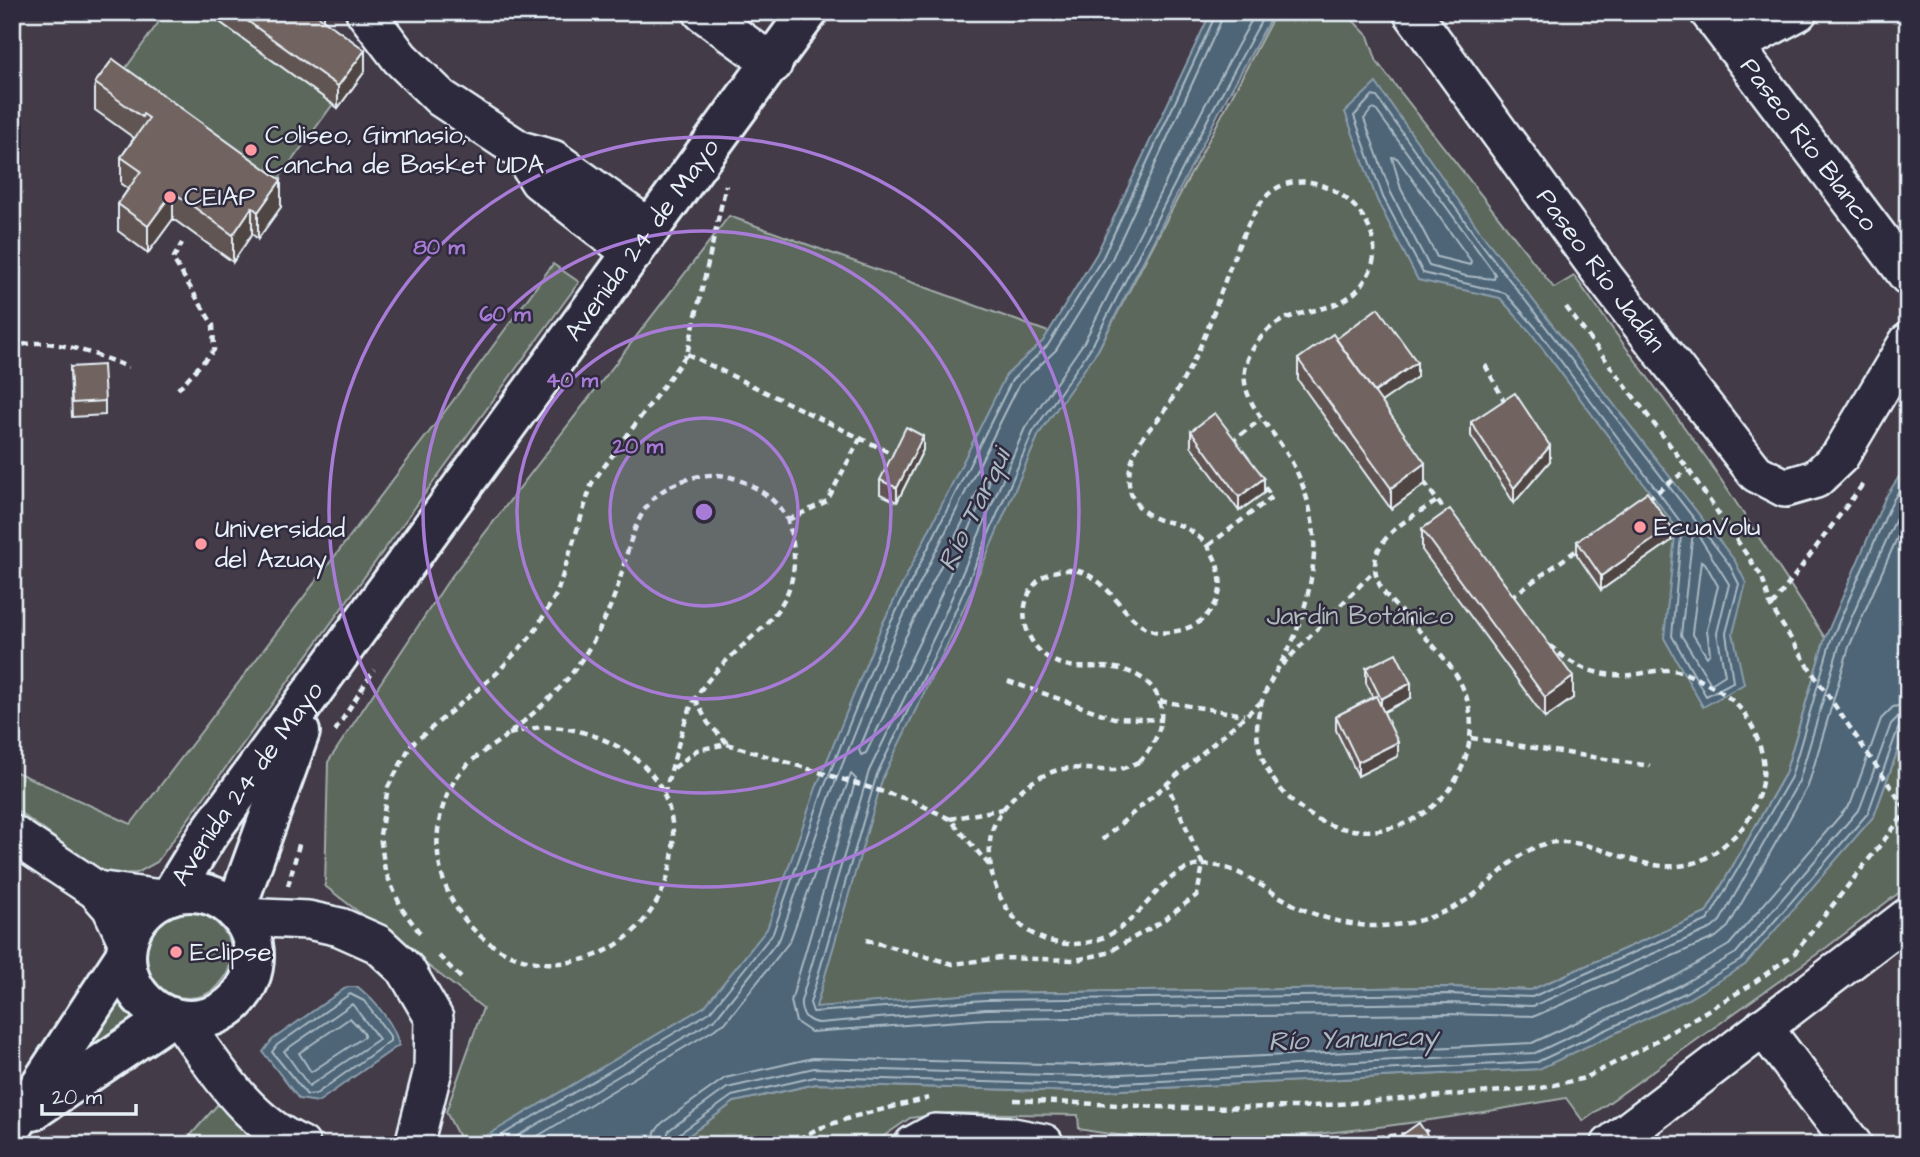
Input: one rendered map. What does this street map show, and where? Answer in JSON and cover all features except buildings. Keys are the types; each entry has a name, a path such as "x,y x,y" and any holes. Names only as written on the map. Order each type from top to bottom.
{"main road":[{"name":"Avenida 24 de Mayo","path":"166,897 207,836 808,12"},
{"name":"Avenida 24 de Mayo","path":"237,914 289,758 327,673"},
{"path":"17,1123 126,948 134,924 146,909 166,897 203,894 218,898 237,914 253,944 251,974 245,988 224,1010 196,1020 176,1019 152,1009 141,999 130,979 126,948"},
{"path":"17,1123 176,1019"}],"street":[{"path":"365,12 400,58 441,98 520,150 539,181 642,241"},
{"path":"702,12 772,64"},
{"name":"Paseo Río Jadán","path":"1412,12 1605,278 1756,473 1785,488 1816,479 1840,456 1908,342"},
{"name":"Paseo Río Blanco","path":"1709,12 1908,276"},
{"path":"1734,46 1798,12"},
{"path":"12,834 96,890 111,907 126,948"},
{"path":"96,890 166,897"},
{"path":"237,914 340,927 378,944 406,970 434,1018 433,1070 414,1145"},
{"path":"1610,1145 1763,1027 1901,935"},
{"path":"176,1019 244,1104 282,1137 302,1145"},
{"path":"1763,1027 1853,1145"},
{"path":"914,1145 935,1133 1021,1141"}],"path":[{"path":"423,937 402,909 385,871 380,835 388,787 411,745 496,674 533,634 557,593 592,483 687,354 728,179 712,201"},
{"path":"1437,501 1392,531 1378,550 1375,570 1383,593 1454,667 1469,702 1471,738 1461,772 1437,804 1403,825 1367,832 1326,824 1295,806 1268,775 1256,738 1261,702 1298,629 1315,540 1307,494 1288,454 1260,420 1245,394 1247,363 1265,333 1293,314 1326,310 1354,295 1373,266 1373,235 1359,210 1332,188 1304,180 1271,191 1249,224 1202,342 1164,411 1141,441 1127,474 1133,501 1154,518 1185,527 1209,545 1218,564 1222,587 1211,611 1189,629 1160,634 1136,622 1103,582 1084,570 1058,570 1038,580 1024,604 1024,630 1037,649 1060,665 1121,669 1145,680 1160,701 1163,720 1155,746 1139,762 1117,770 1055,770 1028,786 1003,808 991,832 989,865 1001,903 1023,928 1052,943 1087,945 1120,931 1170,878 1203,865 1237,871 1293,905 1329,919 1369,926 1404,925 1439,915 1477,893 1508,864 1538,846 1576,843 1643,865 1679,866 1712,855 1744,828 1759,796 1763,759 1753,725 1727,694 1675,671 1631,675 1595,674 1562,659 1545,640"},
{"path":"178,389 215,350 213,325 173,259 182,243"},
{"path":"1002,1101 1181,1108 1301,1107 1541,1088 1585,1078 1642,1049 1749,986 1794,954 1908,811 1814,675 1771,607 1762,577 1688,469 1566,307"},
{"path":"12,349 24,342 81,349 128,367"},
{"path":"687,354 898,456"},
{"path":"1485,365 1510,411"},
{"path":"1237,450 1231,441 1260,420"},
{"path":"788,520 827,501 860,439"},
{"path":"1646,500 1688,469"},
{"path":"509,734 544,727 580,731 613,744 642,765 664,793 674,833 670,874 653,911 625,941 587,959 547,963 507,953 472,930 449,899 437,862 438,822 451,785 476,755 509,734 542,704 580,661 604,622 619,584 630,539 654,498 689,478 726,475 762,490 788,520 797,556 786,600 756,634 719,666 694,698 664,793"},
{"path":"1418,475 1453,522"},
{"path":"1209,545 1272,498 1258,479"},
{"path":"1771,607 1866,480"},
{"path":"1511,597 1586,544"},
{"path":"1278,670 1375,570"},
{"path":"1502,587 1517,606"},
{"path":"330,738 382,659"},
{"path":"1007,681 1114,718 1163,720"},
{"path":"694,698 708,723 727,744"},
{"path":"1160,701 1245,715"},
{"path":"1102,840 1261,702"},
{"path":"1471,738 1650,766"},
{"path":"673,769 697,750 727,744 795,764 913,802 950,819 989,865"},
{"path":"866,940 953,964 1000,958 1076,960 1107,953 1197,895 1203,865 1167,783"},
{"path":"950,819 1003,808"},
{"path":"280,919 299,853 301,830"},
{"path":"430,947 463,979"},
{"path":"788,1145 817,1129 852,1117 922,1098 936,1098"},
{"path":"1317,1145 1426,1131 1439,1145"}],"green space":[{"name":"Coliseo, Gimnasio, Cancha de Basket UDA","path":"166,12 206,12 333,104 266,196 113,86"},
{"name":"Jardín Botánico","path":"1276,12 1345,12 1368,36 1377,62 1554,288 1574,276 1708,460 1825,638 1785,774 1706,913 1531,990 1446,987 985,993 463,1145 446,1112 483,1008 325,886 328,762 448,581 729,216 1098,350"},
{"path":"553,264 579,282 157,862 137,873 105,874 12,807 12,770 131,824 452,402"},
{"path":"1908,722 1908,886 1583,1121 1566,1098 1385,1126 1258,1138 1195,1139 1135,1137 1079,1129 1078,1115 953,1113 910,1118 871,1145 676,1145 734,1102 816,1084 1082,1092 1539,1069 1874,816"},
{"path":"180,912 196,912 219,924 228,938 231,955 228,972 219,986 196,998 180,998 164,991 152,979 145,963 145,947 152,931 164,919"},
{"path":"111,986 147,1023 56,1077"},
{"path":"219,1103 270,1145 182,1145"}],"water":[{"path":"1211,12 1274,12 1218,114 1098,350 1039,434 953,633 883,777 816,1007 985,993 1446,987 1531,990 1706,913 1785,774 1825,638 1885,498 1908,463 1908,722 1874,816 1745,965 1688,999 1539,1069 1082,1092 816,1084 734,1102 676,1145 471,1145 705,1006 767,929 816,788 881,627 1006,375 1043,341 1097,253"},
{"path":"1376,83 1482,234 1735,561 1746,583 1733,633 1744,684 1703,707 1664,638 1676,527 1531,333 1500,298 1418,280 1377,200 1345,112"},
{"path":"347,987 358,987 377,1006 393,1029 399,1045 318,1102 299,1099 263,1052 272,1040"}],"place":[{"name":"Coliseo, Gimnasio, Cancha de Basket UDA","path":"251,150"},
{"name":"CEIAP","path":"170,197"},
{"name":"EcuaVolu","path":"1640,527"},
{"name":"Universidad del Azuay","path":"201,544"},
{"name":"Eclipse","path":"176,952"}],"water label":[{"name":"Río Tarqui","path":"974,510"},
{"name":"Río Yanuncay","path":"1353,1039"}]}
